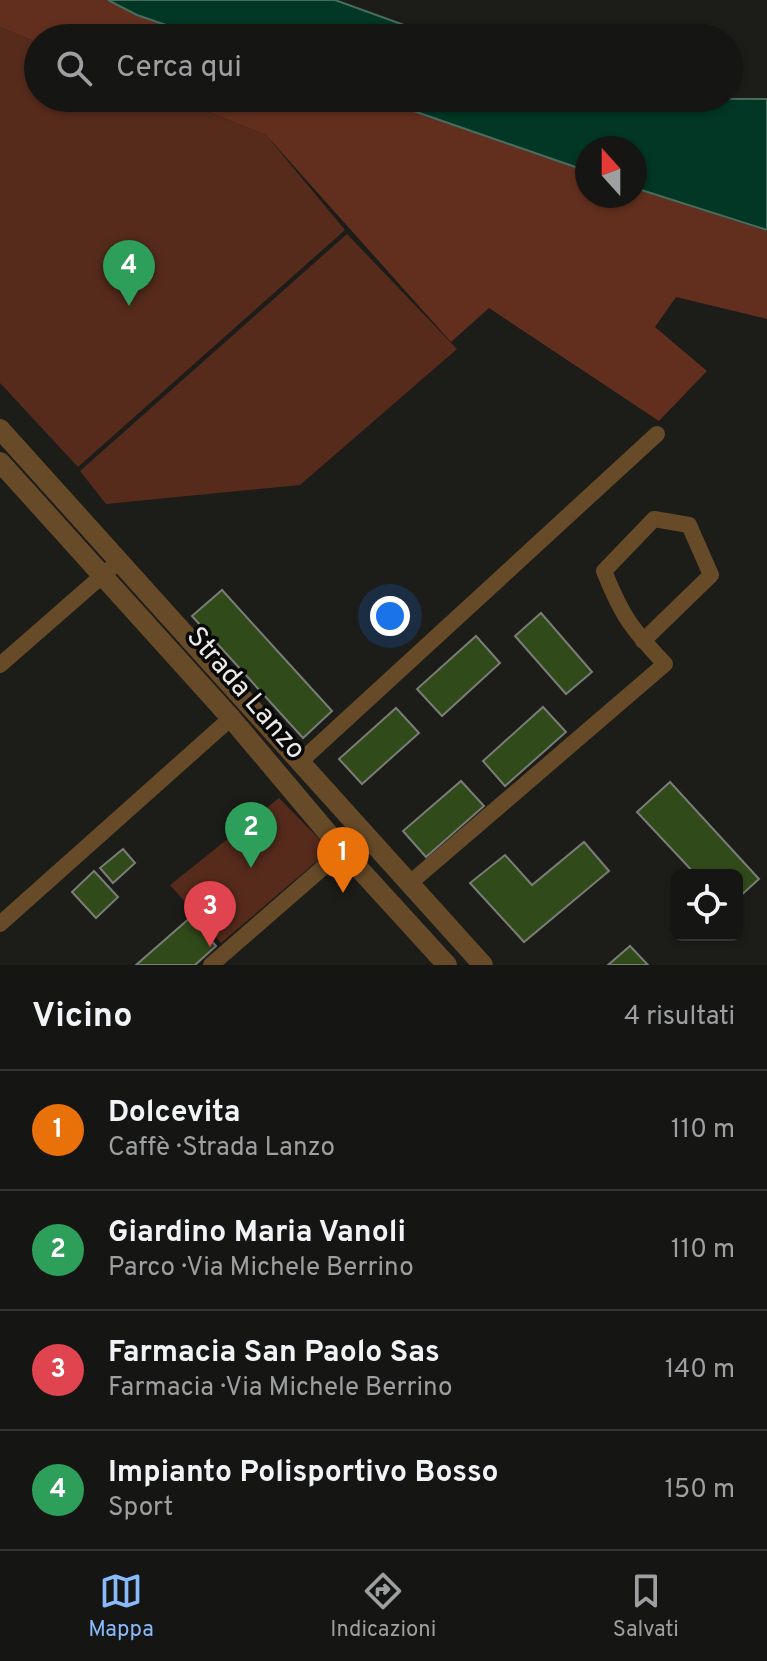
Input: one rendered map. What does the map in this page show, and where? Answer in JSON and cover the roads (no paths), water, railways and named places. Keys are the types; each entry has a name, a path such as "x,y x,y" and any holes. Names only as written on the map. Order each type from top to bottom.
{"street":[{"name":"Strada Lanzo","path":"0,429 483,965"},
{"path":"301,761 657,434"},
{"name":"Strada Lanzo","path":"0,462 231,718 343,851 447,965"},
{"path":"410,883 665,664 643,641 622,618 604,571 654,519 689,525 711,575 643,641"},
{"path":"0,665 119,562"},
{"path":"0,924 231,718"},
{"path":"211,965 365,831"}],"place":[{"name":"Impianto Polisportivo Bosso","path":"129,306"},
{"name":"Giardino Maria Vanoli","path":"251,868"},
{"name":"Dolcevita","path":"343,893"},
{"name":"Farmacia San Paolo Sas","path":"210,947"}]}
